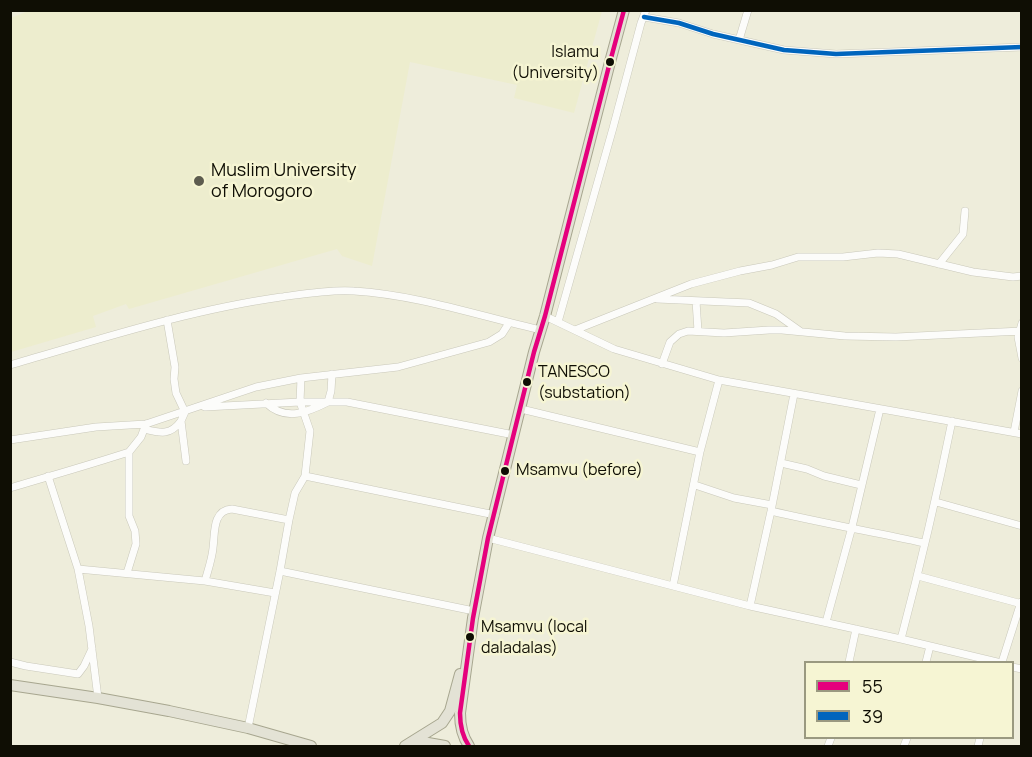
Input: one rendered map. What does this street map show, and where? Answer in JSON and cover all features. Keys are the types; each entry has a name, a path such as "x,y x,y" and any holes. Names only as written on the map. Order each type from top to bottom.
{"highway":[{"path":"469,747 463,737 460,722 469,642 488,538 534,351 624,10"},
{"path":"406,745 441,723 450,711 469,642"},
{"path":"10,685 169,711 248,728 311,747"},
{"path":"406,745 428,743 445,747"}],"street":[{"path":"739,40 748,10"},
{"path":"558,322 645,14 713,34 784,50 836,54 1022,47"},
{"path":"939,264 963,234 965,211"},
{"path":"574,330 692,284 798,258 898,254 973,272 1022,276"},
{"path":"10,365 167,320 252,301 350,290 422,300 541,330"},
{"path":"652,299 749,303 776,314 802,333"},
{"path":"696,301 698,331"},
{"path":"545,316 614,349 719,380 1018,433 1022,391"},
{"path":"10,440 96,427 145,427 162,433 175,429 185,412 176,393 174,379 176,367 167,320"},
{"path":"10,488 129,452 141,437 145,427 256,387 301,378 398,367 489,342 502,334 509,323"},
{"path":"662,364 670,342 679,334 688,331 724,333 769,330 845,336 896,337 1021,328 1018,345 1022,358"},
{"path":"328,402 332,374"},
{"path":"248,728 289,520 296,493 304,476 310,431 300,402 301,378"},
{"path":"673,586 700,452 719,380"},
{"path":"750,606 794,394"},
{"path":"196,408 300,402 347,402 514,435"},
{"path":"266,404 272,409 294,414 304,413 328,402"},
{"path":"521,409 700,452"},
{"path":"826,622 852,527 880,409"},
{"path":"181,421 186,461"},
{"path":"901,639 936,502 951,421"},
{"path":"127,573 136,544 135,531 129,516 129,452"},
{"path":"781,463 861,485"},
{"path":"48,476 78,569 89,626 98,698"},
{"path":"304,476 495,515"},
{"path":"694,485 819,522 924,543"},
{"path":"936,502 1022,526"},
{"path":"205,581 214,546 214,529 221,512 232,509 289,520"},
{"path":"488,538 750,606 992,661"},
{"path":"78,569 205,581 275,593"},
{"path":"280,571 474,610"},
{"path":"918,576 1021,602 1001,661"},
{"path":"849,661 856,629"},
{"path":"926,661 930,646"},
{"path":"10,662 78,674 92,649"}],"shaded area":[{"name":"Muslim University of Morogoro","path":"28,11 602,11 574,113 514,98 517,85 410,62 372,266 342,256 337,249 129,309 126,304 93,316 96,327 11,352 11,18"}],"transit line":[{"name":"55","path":"469,746 462,731 460,713 473,618 488,538 534,352 624,10"},
{"name":"39","path":"644,17 679,23 713,34 784,50 836,54 1022,47"}],"place":[{"name":"Islamu (University)","path":"610,62"},
{"name":"Muslim University of Morogoro","path":"199,181"},
{"name":"TANESCO (substation)","path":"527,382"},
{"name":"Msamvu (before)","path":"505,471"},
{"name":"Msamvu (local daladalas)","path":"470,637"}]}
